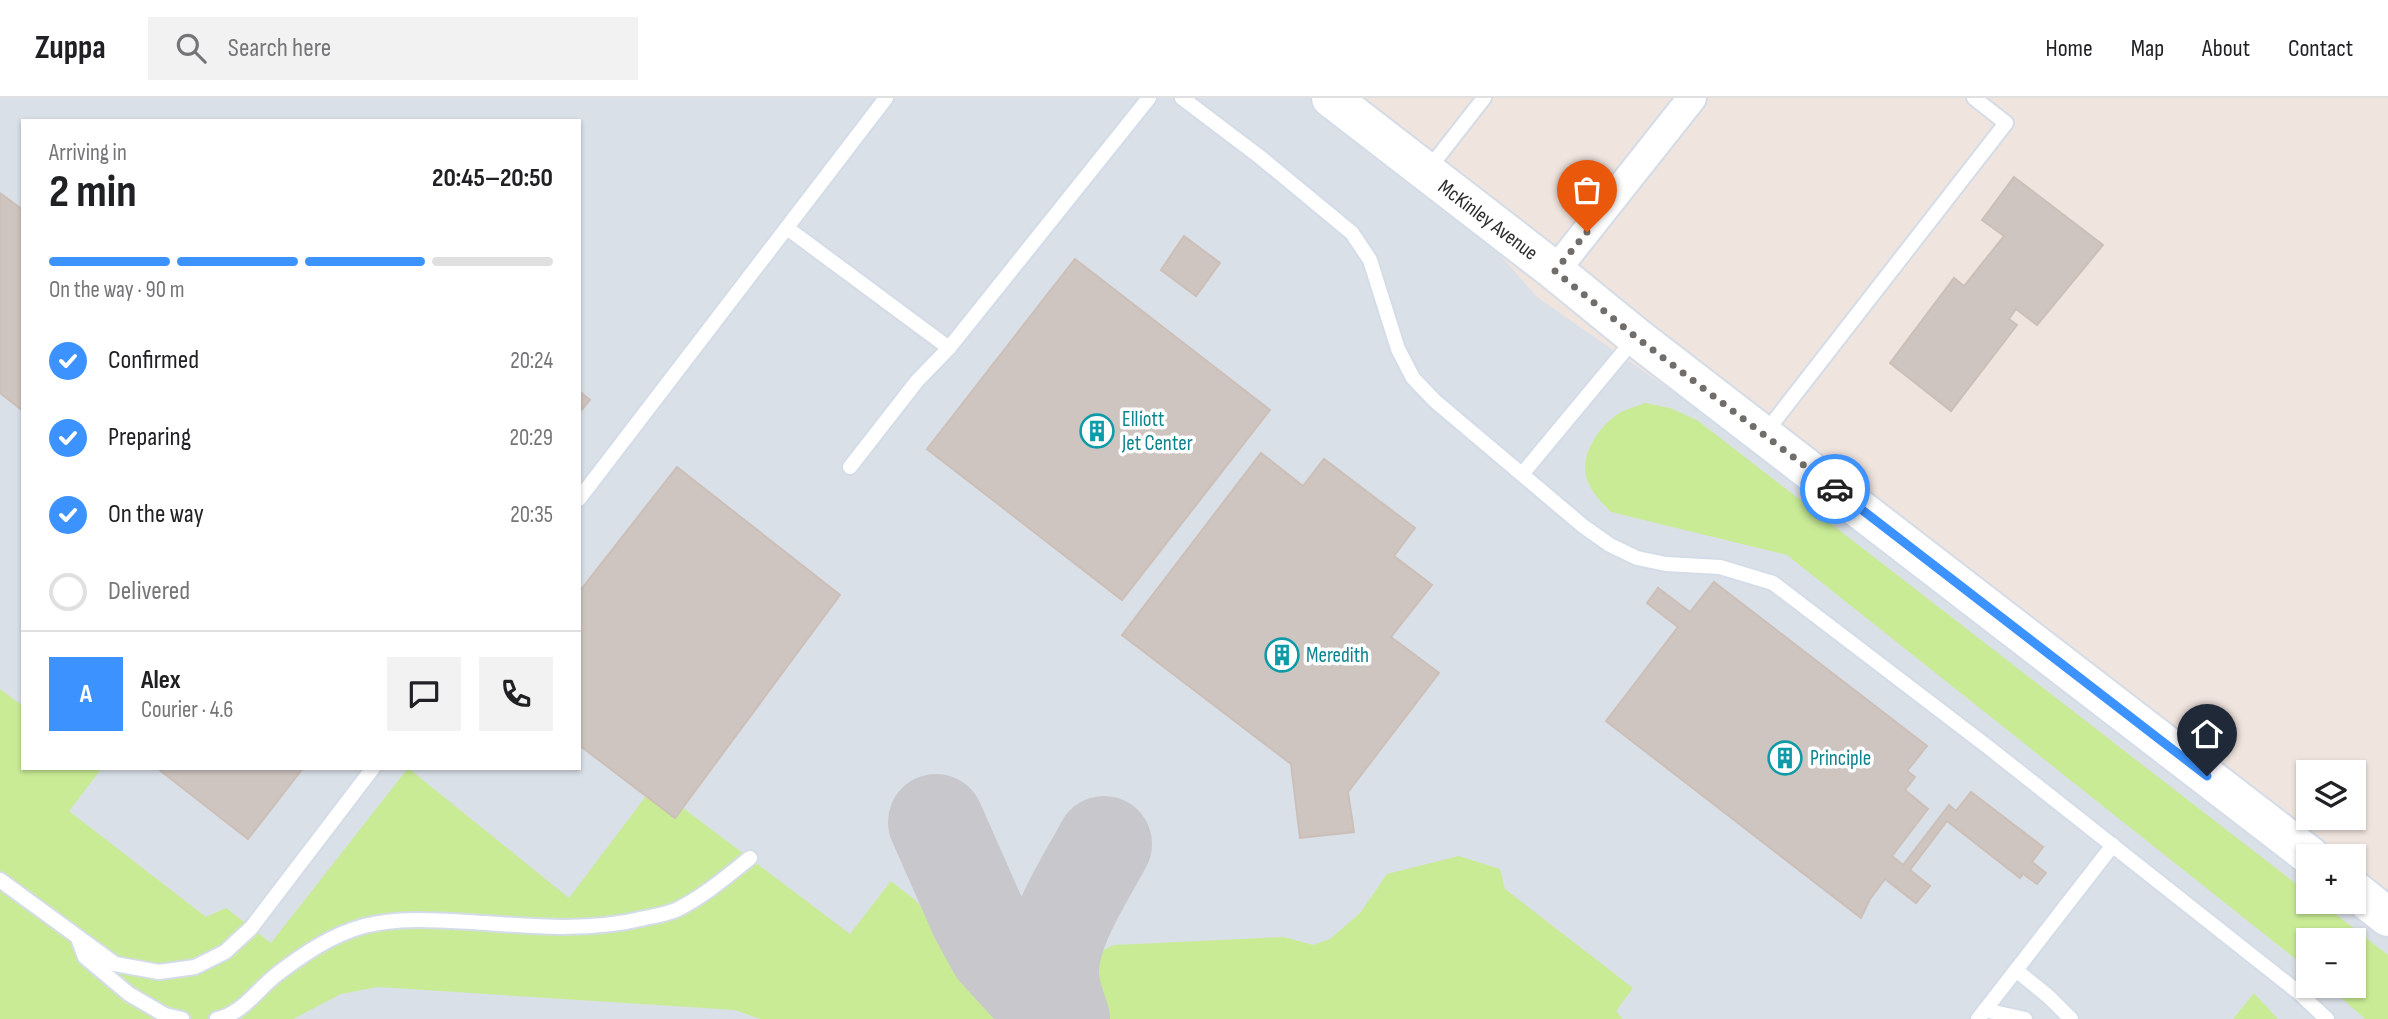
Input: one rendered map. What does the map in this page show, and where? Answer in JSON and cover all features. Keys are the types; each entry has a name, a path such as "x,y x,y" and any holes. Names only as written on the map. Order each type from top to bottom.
{"main road":[{"name":"McKinley Avenue","path":"1331,98 1636,337 2296,845"},
{"path":"2366,900 2388,917"}],"street":[{"path":"1555,271 1692,98"}],"lane":[{"path":"581,496 886,98"},
{"path":"850,467 917,380 949,348 1149,98"},
{"path":"1182,98 1352,233 1370,260 1398,349 1413,377 1435,401 1583,526 1610,545 1637,558 1666,564 1720,567 1773,583 2113,845 2298,992 2327,1019"},
{"path":"1427,172 1484,98"},
{"path":"1764,434 2006,123 1974,98"},
{"path":"787,228 949,348"},
{"path":"1523,473 1636,337"},
{"path":"0,880 115,964 159,972 195,967 225,952 251,928 371,770"},
{"path":"1981,1014 2113,845"},
{"path":"217,1019 230,1016 275,976 324,942 362,927 392,921 589,926 631,921 674,911 707,891 750,858"},
{"path":"78,938 85,957 129,994 165,1015 182,1019"},
{"path":"2016,970 2071,1019"},
{"path":"1981,1014 2025,1019"}],"shaded area":[{"path":"0,98 1331,98 1427,172 1537,297 2063,664 2296,847 2296,914 2366,914 2366,907 2388,917 2388,1019 0,1019"}],"green space":[{"path":"1645,403 1670,408 1697,420 2296,884 2296,914 2336,914 2354,928 2296,928 2296,959 1787,555 1611,512 1588,482 1586,461 1596,436 1609,421 1623,411"},
{"path":"0,689 21,705 21,770 100,770 69,811 206,917 226,908 271,943 406,770 410,770 569,898 646,796 675,818 683,808 850,934 891,881 915,900 1022,1019 760,1019 735,1010 378,987 341,994 293,1019 0,1019"},
{"path":"1459,856 1500,869 1505,889 1633,988 1616,1011 1623,1019 1094,1019 1089,1008 1084,986 1087,967 1102,951 1114,945 1284,937 1313,945 1330,939 1360,913 1387,874"},
{"path":"2366,938 2388,955 2388,1019 2365,1019 2342,998 2366,998"},
{"path":"2254,993 2278,1019 2233,1019"}],"building":[{"path":"2014,177 2103,245 2037,325 2016,309 2009,319 2017,325 1951,411 1890,363 1954,278 1964,286 2004,236 1982,220"},
{"path":"0,193 21,209 21,409 0,393"},
{"path":"1184,236 1220,263 1196,296 1161,270"},
{"name":"Elliott Jet Center","path":"1075,259 1270,410 1122,600 927,449"},
{"path":"581,393 590,400 581,411"},
{"name":"Meredith","path":"1261,453 1303,486 1324,459 1415,528 1394,556 1432,585 1391,637 1439,673 1348,792 1354,832 1300,838 1291,764 1122,635"},
{"path":"677,467 840,595 675,818 581,747 581,589"},
{"name":"Principle","path":"1714,582 1927,746 1907,771 1915,777 1905,790 1928,809 1892,856 1903,865 1949,805 1956,811 1971,792 2043,847 2032,862 2046,873 2037,884 2023,874 2020,878 1947,821 1910,870 1930,886 1916,903 1885,879 1870,899 1861,918 1606,721 1678,627 1647,603 1658,588 1690,612"},
{"path":"160,770 301,770 248,839"}],"taxiway":[{"path":"936,822 978,917 996,950 1059,1019"},
{"path":"1062,1019 1051,976 1056,942 1069,908 1104,844"}],"way so far":[{"path":"1587,232 1555,271 1636,337 1835,489"}],"place":[{"name":"Elliott Jet Center","path":"1097,431"},
{"name":"Meredith","path":"1282,655"},
{"name":"Principle","path":"1785,758"}],"route":[{"path":"1835,489 2207,776"}]}
